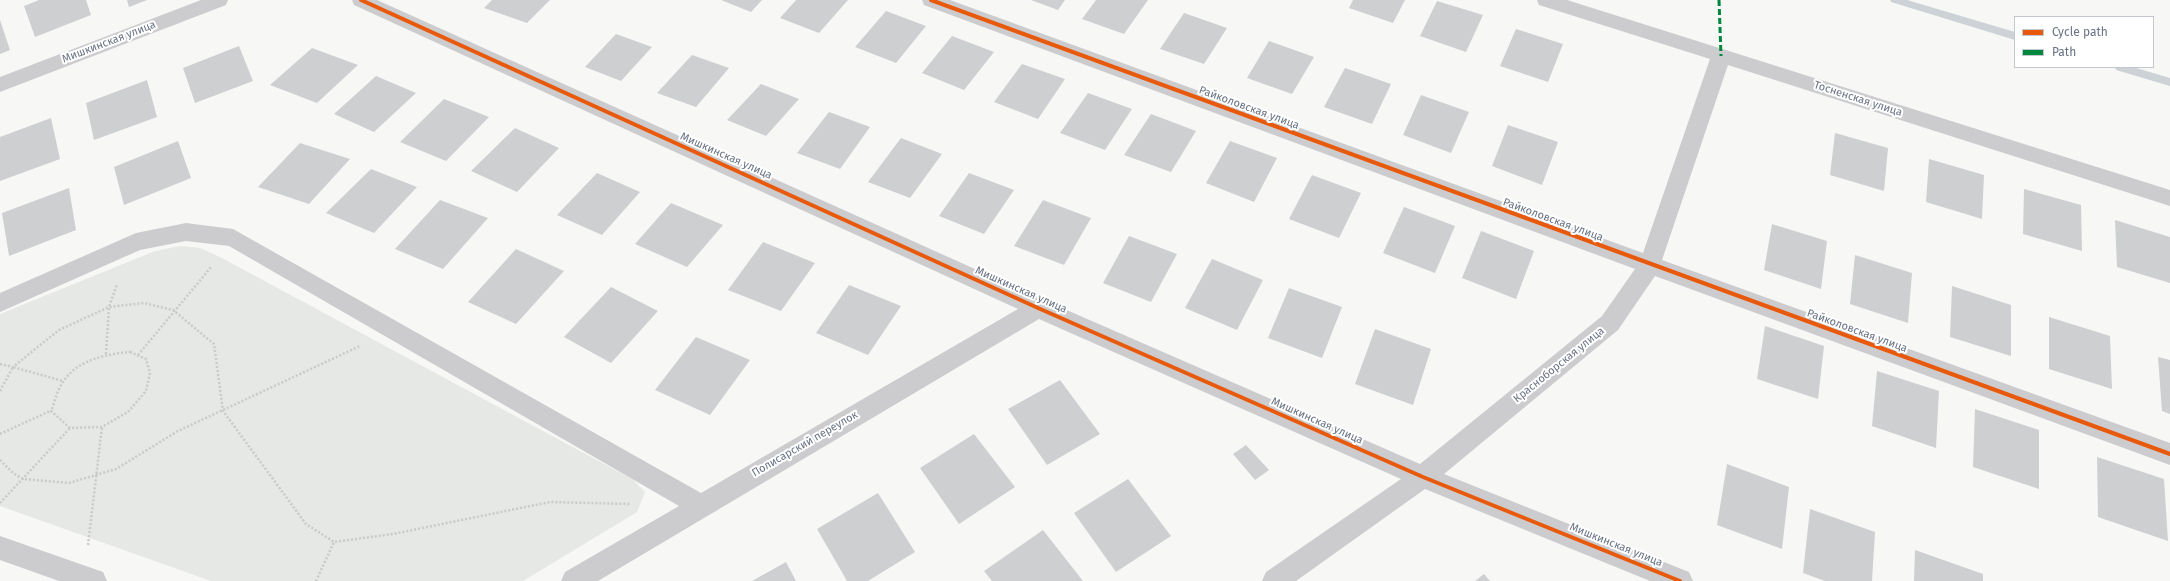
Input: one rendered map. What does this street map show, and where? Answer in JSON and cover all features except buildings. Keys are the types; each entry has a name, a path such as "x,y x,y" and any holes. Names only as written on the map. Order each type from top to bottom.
{"street":[{"name":"Мишкинская улица","path":"0,85 218,0"},
{"name":"Мишкинская улица","path":"361,0 1038,308 1423,477 1680,581"},
{"name":"Райколовская улица","path":"930,0 1650,265 2170,454"},
{"name":"Тосненская улица","path":"1546,0 2170,198"},
{"name":"Красноборская улица","path":"1275,581 1423,477 1610,323 1650,265 1721,56"},
{"path":"0,303 136,242 186,232 233,238 700,505"},
{"name":"Полисарский переулок","path":"574,581 700,505 1038,308"},
{"path":"0,548 90,579"}],"path":[{"path":"138,355 174,310 220,257 233,238"},
{"path":"0,391 13,367 59,330 109,307 144,303 174,310 214,344 223,411 306,524 334,542 393,534 550,502 626,504"},
{"path":"106,354 109,307"},
{"path":"0,460 13,473 22,479 69,483 116,469 178,431 392,330"},
{"path":"0,434 51,411 63,381 80,366 106,354 130,352 146,359 150,373 146,391 128,412 102,427 70,428 51,411"},
{"path":"0,364 63,381"},
{"path":"90,579 96,475 102,427"},
{"path":"0,503 70,428"},
{"path":"316,581 334,542"}],"shaded area":[{"path":"180,246 200,248 220,257 632,479 645,492 637,512 523,581 211,581 0,506 0,314 155,251"}],"waterway":[{"path":"1895,0 2014,36"},
{"path":"2123,68 2170,82"}],"marked path":[{"path":"1719,0 1721,56"}],"cycle path":[{"path":"361,0 1038,308 1423,477 1680,581"},
{"path":"931,0 1650,265 2170,454"}]}
